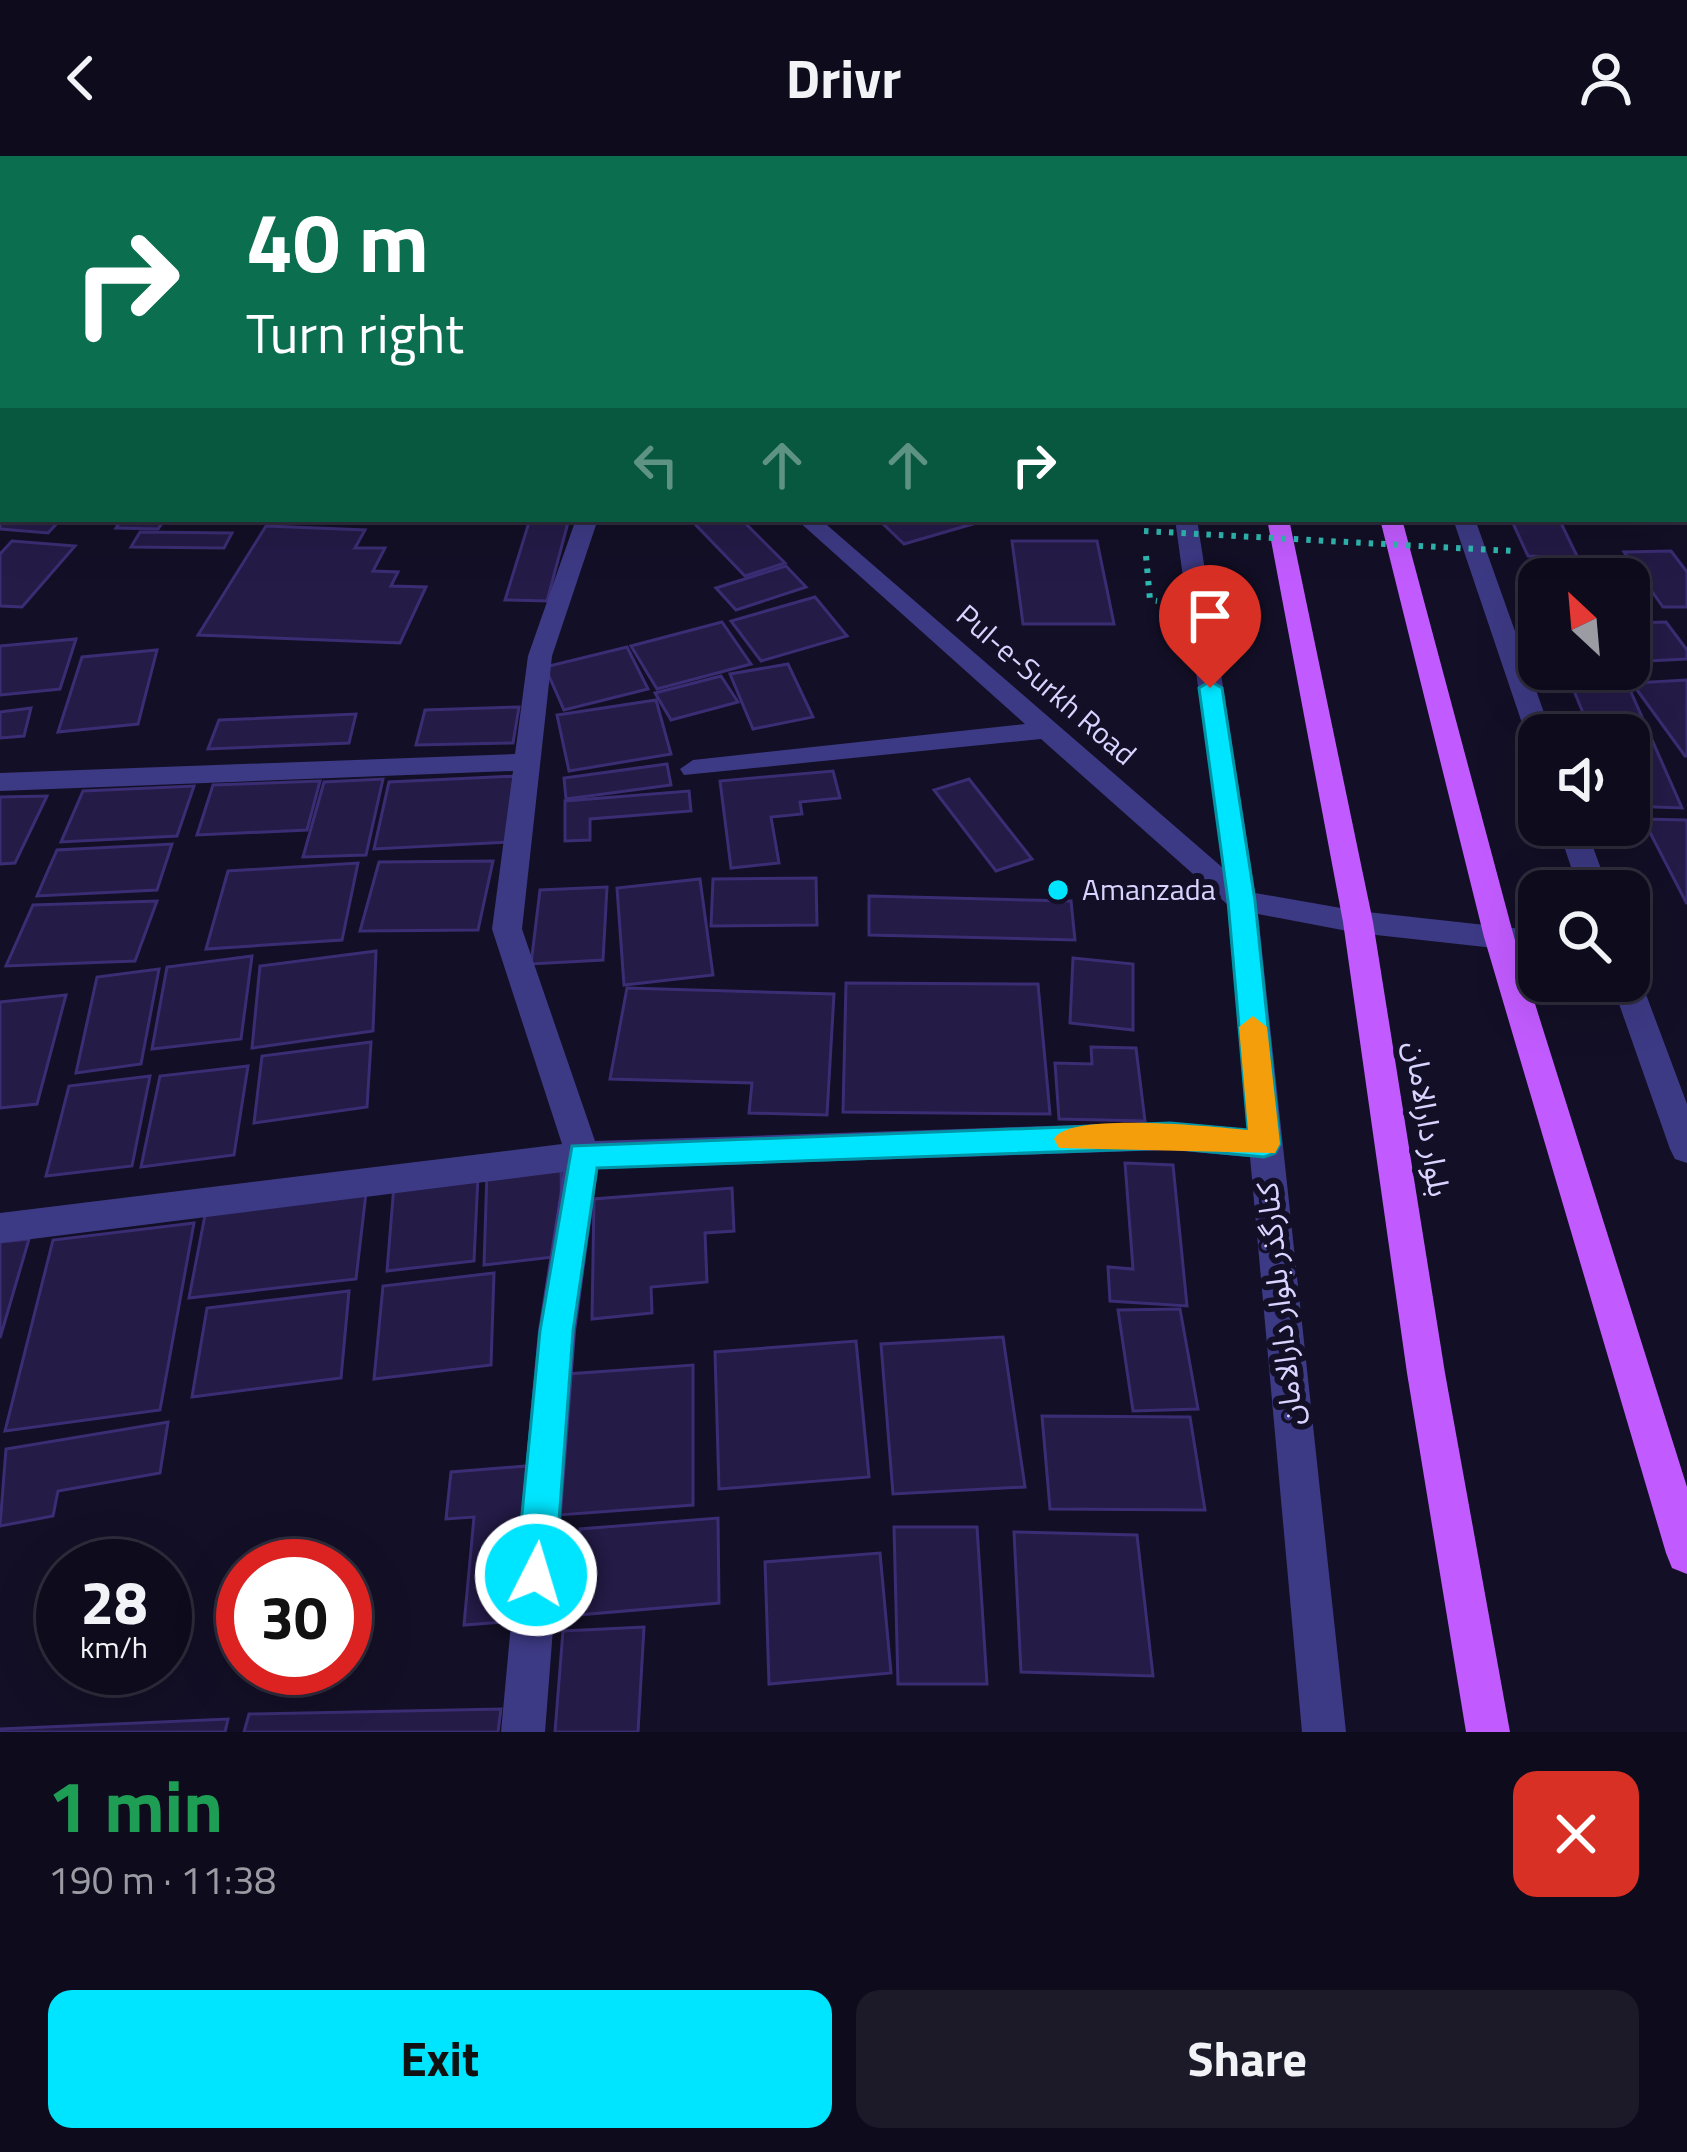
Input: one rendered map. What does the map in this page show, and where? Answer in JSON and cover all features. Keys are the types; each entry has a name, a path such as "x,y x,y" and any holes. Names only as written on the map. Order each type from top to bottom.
{"main road":[{"name":"بلوار دارالامان","path":"1279,522 1358,922 1426,1373 1488,1732"},
{"path":"1392,522 1499,937 1687,1553"}],"street":[{"path":"523,1732 556,1331 583,1155 506,929 540,656 586,522"},
{"name":"Pul-e-Surkh Road","path":"810,522 1242,901"},
{"name":"کنارگذر بلوار دارالامان","path":"1186,522 1242,901 1324,1732"},
{"path":"1465,522 1532,714"},
{"path":"693,769 1048,730"},
{"path":"0,782 530,762"},
{"path":"1242,901 1358,922 1518,939"},
{"path":"1634,1002 1687,1149"},
{"path":"0,1228 583,1155 1170,1136 1264,1144"}],"path":[{"path":"1144,531 1514,550"}],"building":[{"path":"0,522 58,522 48,533 0,529"},
{"path":"120,522 163,522 158,529 116,528"},
{"path":"529,522 568,522 547,601 505,600"},
{"path":"693,522 744,522 785,563 745,576"},
{"path":"881,522 976,523 904,544"},
{"path":"1512,522 1560,522 1578,558 1528,556"},
{"path":"266,526 365,530 355,548 385,548 373,571 398,572 391,586 426,587 400,643 198,635"},
{"path":"140,532 232,533 224,548 131,547"},
{"path":"12,541 75,546 22,607 0,606 0,554"},
{"path":"1012,541 1097,541 1114,624 1023,624"},
{"path":"1671,551 1687,572 1687,607 1663,607 1650,589 1650,558 1628,558 1624,552"},
{"path":"786,566 806,587 736,610 716,588"},
{"path":"815,597 847,636 761,661 731,621"},
{"path":"722,622 751,664 657,689 631,646"},
{"path":"1650,622 1666,622 1687,650 1687,659 1650,661"},
{"path":"76,639 60,689 0,695 0,646"},
{"path":"627,647 648,689 564,710 545,667"},
{"path":"157,650 138,724 58,732 82,657"},
{"path":"788,664 813,717 753,729 730,674"},
{"path":"721,676 738,702 671,720 655,693"},
{"path":"1687,680 1687,756 1637,690 1650,690 1650,682"},
{"path":"1574,690 1630,690 1641,714 1583,714"},
{"path":"656,700 671,754 569,771 557,715"},
{"path":"519,707 513,743 416,745 425,710"},
{"path":"31,708 24,736 0,738 0,712"},
{"path":"356,714 349,743 208,749 219,720"},
{"path":"1650,735 1682,808 1650,807"},
{"path":"667,764 671,785 566,799 564,778"},
{"path":"833,771 840,798 800,802 802,814 771,817 779,863 731,868 720,781"},
{"path":"518,776 510,842 374,849 389,782"},
{"path":"383,779 366,855 303,857 324,782"},
{"path":"969,779 1032,859 996,871 934,790"},
{"path":"320,781 307,830 197,835 213,785"},
{"path":"194,786 177,836 61,842 83,791"},
{"path":"689,791 691,811 590,819 590,840 565,841 565,801"},
{"path":"47,796 15,863 0,864 0,797"},
{"path":"1650,819 1687,820 1687,904 1650,833"},
{"path":"172,844 157,890 37,896 57,850"},
{"path":"493,861 478,930 360,931 379,862"},
{"path":"358,863 342,940 206,949 228,871"},
{"path":"816,878 817,925 711,926 713,879"},
{"path":"700,879 713,975 624,985 617,888"},
{"path":"607,887 603,960 531,964 540,890"},
{"path":"869,896 1071,901 1075,940 869,935"},
{"path":"157,901 135,961 6,966 33,905"},
{"path":"376,951 373,1031 252,1048 260,966"},
{"path":"252,956 241,1039 152,1049 167,967"},
{"path":"1073,958 1133,964 1133,1030 1070,1023"},
{"path":"159,969 141,1064 76,1073 97,977"},
{"path":"846,983 1038,984 1050,1114 843,1112"},
{"path":"627,988 834,994 827,1115 749,1113 752,1083 610,1079"},
{"path":"66,995 37,1104 0,1108 0,1002"},
{"path":"371,1042 367,1107 254,1123 262,1056"},
{"path":"1091,1047 1136,1048 1145,1121 1059,1119 1055,1063 1092,1064"},
{"path":"248,1066 234,1155 141,1167 160,1076"},
{"path":"150,1076 132,1166 46,1176 69,1086"},
{"path":"561,1163 562,1256 484,1265 487,1171"},
{"path":"1125,1163 1173,1165 1187,1306 1110,1301 1108,1267 1133,1269"},
{"path":"478,1176 474,1261 387,1271 394,1185"},
{"path":"732,1188 734,1231 705,1233 707,1282 651,1287 652,1313 592,1319 594,1199"},
{"path":"366,1193 356,1279 189,1298 206,1210"},
{"path":"194,1223 160,1410 5,1431 53,1240"},
{"path":"29,1239 0,1338 0,1242"},
{"path":"494,1273 491,1365 374,1379 383,1286"},
{"path":"349,1291 341,1378 192,1397 207,1308"},
{"path":"1180,1309 1198,1409 1133,1411 1118,1310"},
{"path":"1003,1337 1025,1487 893,1494 881,1344"},
{"path":"856,1341 869,1477 719,1489 715,1352"},
{"path":"693,1365 693,1505 559,1515 567,1374"},
{"path":"1042,1416 1190,1417 1205,1510 1050,1509"},
{"path":"168,1422 160,1473 58,1491 53,1516 0,1526 6,1449"},
{"path":"527,1466 516,1621 464,1625 474,1517 446,1519 451,1472"},
{"path":"718,1518 719,1603 577,1615 580,1529"},
{"path":"894,1527 977,1527 987,1684 898,1684"},
{"path":"1014,1532 1137,1535 1153,1676 1021,1672"},
{"path":"880,1553 891,1673 769,1684 765,1562"},
{"path":"644,1627 638,1732 555,1732 563,1631"},
{"path":"501,1709 498,1732 244,1732 249,1714"},
{"path":"228,1719 225,1732 0,1732 0,1729"}],"slow traffic":[{"path":"1069,1139 1170,1136 1264,1144 1253,1027"}],"place":[{"name":"Amanzada","path":"1058,890"}],"route":[{"path":"536,1575 556,1331 583,1155 1170,1136 1264,1144 1242,901 1210,688"}]}
